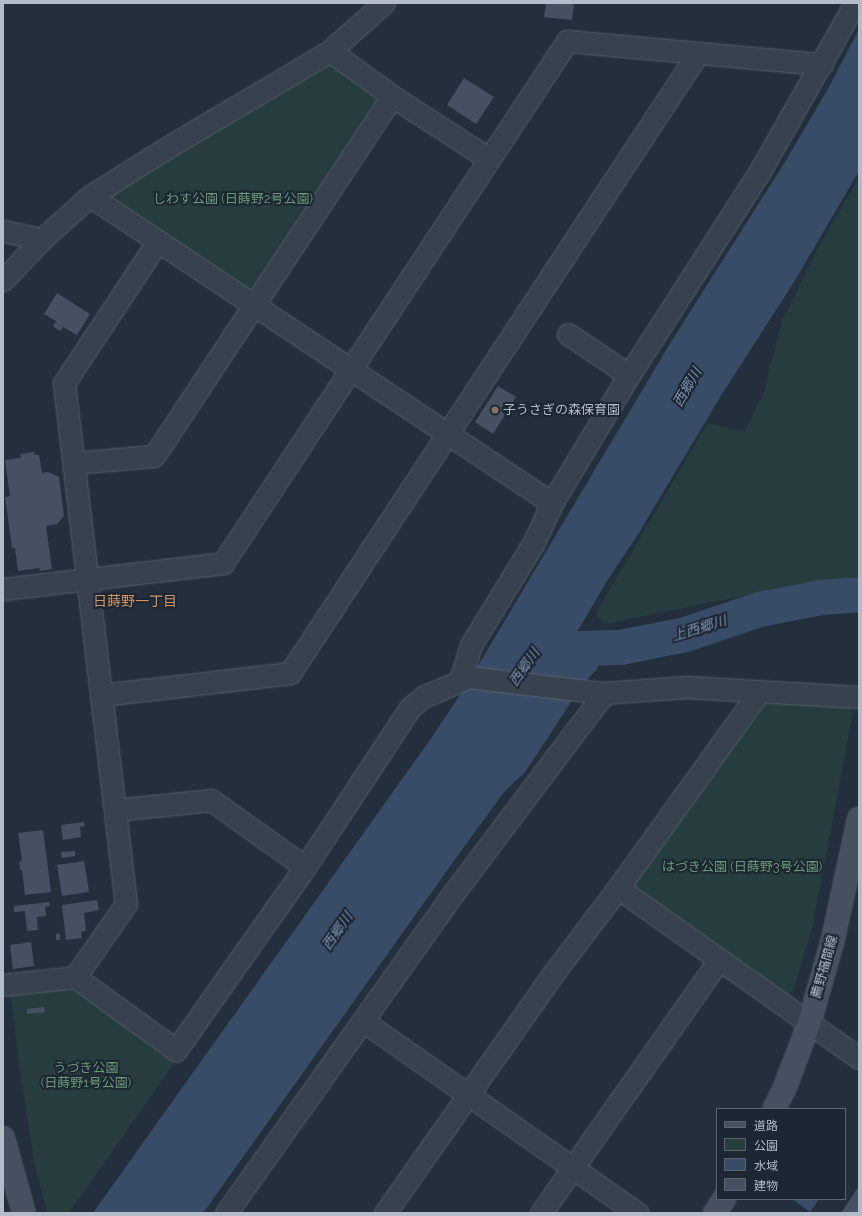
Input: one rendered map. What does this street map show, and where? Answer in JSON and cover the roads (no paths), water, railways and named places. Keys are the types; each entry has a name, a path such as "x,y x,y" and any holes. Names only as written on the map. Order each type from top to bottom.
{"main road":[{"name":"薦野福間線","path":"774,1108 785,1087 809,1024 833,939 859,819"},
{"path":"3,1139 24,1213"},
{"path":"715,1213 723,1200"}],"street":[{"path":"3,280 42,239 90,196 173,144 330,51 384,3"},
{"path":"465,679 471,645 534,542 552,503 629,375 760,171 822,64 855,3"},
{"path":"3,589 224,563 350,369 567,41 822,64"},
{"path":"330,51 392,96 489,158"},
{"path":"101,695 290,673 698,53"},
{"path":"74,463 154,456 392,96"},
{"path":"90,196 255,304 552,503"},
{"path":"3,230 42,239"},
{"path":"75,977 126,904 64,383 158,241"},
{"path":"568,334 629,375"},
{"path":"3,985 75,977 176,1050 305,867 410,708 424,697 465,679 604,693 687,688 758,693 859,697"},
{"path":"226,1213 452,895 604,693"},
{"path":"385,1213 556,970 618,888 758,693"},
{"path":"115,810 211,800 305,867"},
{"path":"618,888 859,1058"},
{"path":"541,1213 719,960"},
{"path":"363,1022 637,1213"}],"water":[{"name":"西郷川","path":"859,29 859,171 794,282 722,394 576,634 598,662 598,668 582,685 526,771 504,792 456,858 203,1213 93,1213 432,737 464,689 671,342 785,162 829,87"},
{"path":"793,1200 818,1200 810,1212"}],"waterway":[{"name":"上西郷川","path":"538,649 620,647 685,634 759,609 820,597 859,594"}],"place":[{"name":"子うさぎの森保育園","path":"495,410"}],"district":[{"name":"日蒔野一丁目","path":"135,601"}],"park label":[{"name":"しわす公園 (日蒔野2号公園)","path":"233,199"},
{"name":"はづき公園 (日蒔野3号公園)","path":"742,867"},
{"name":"うづき公園 (日蒔野1号公園)","path":"86,1076"}]}
